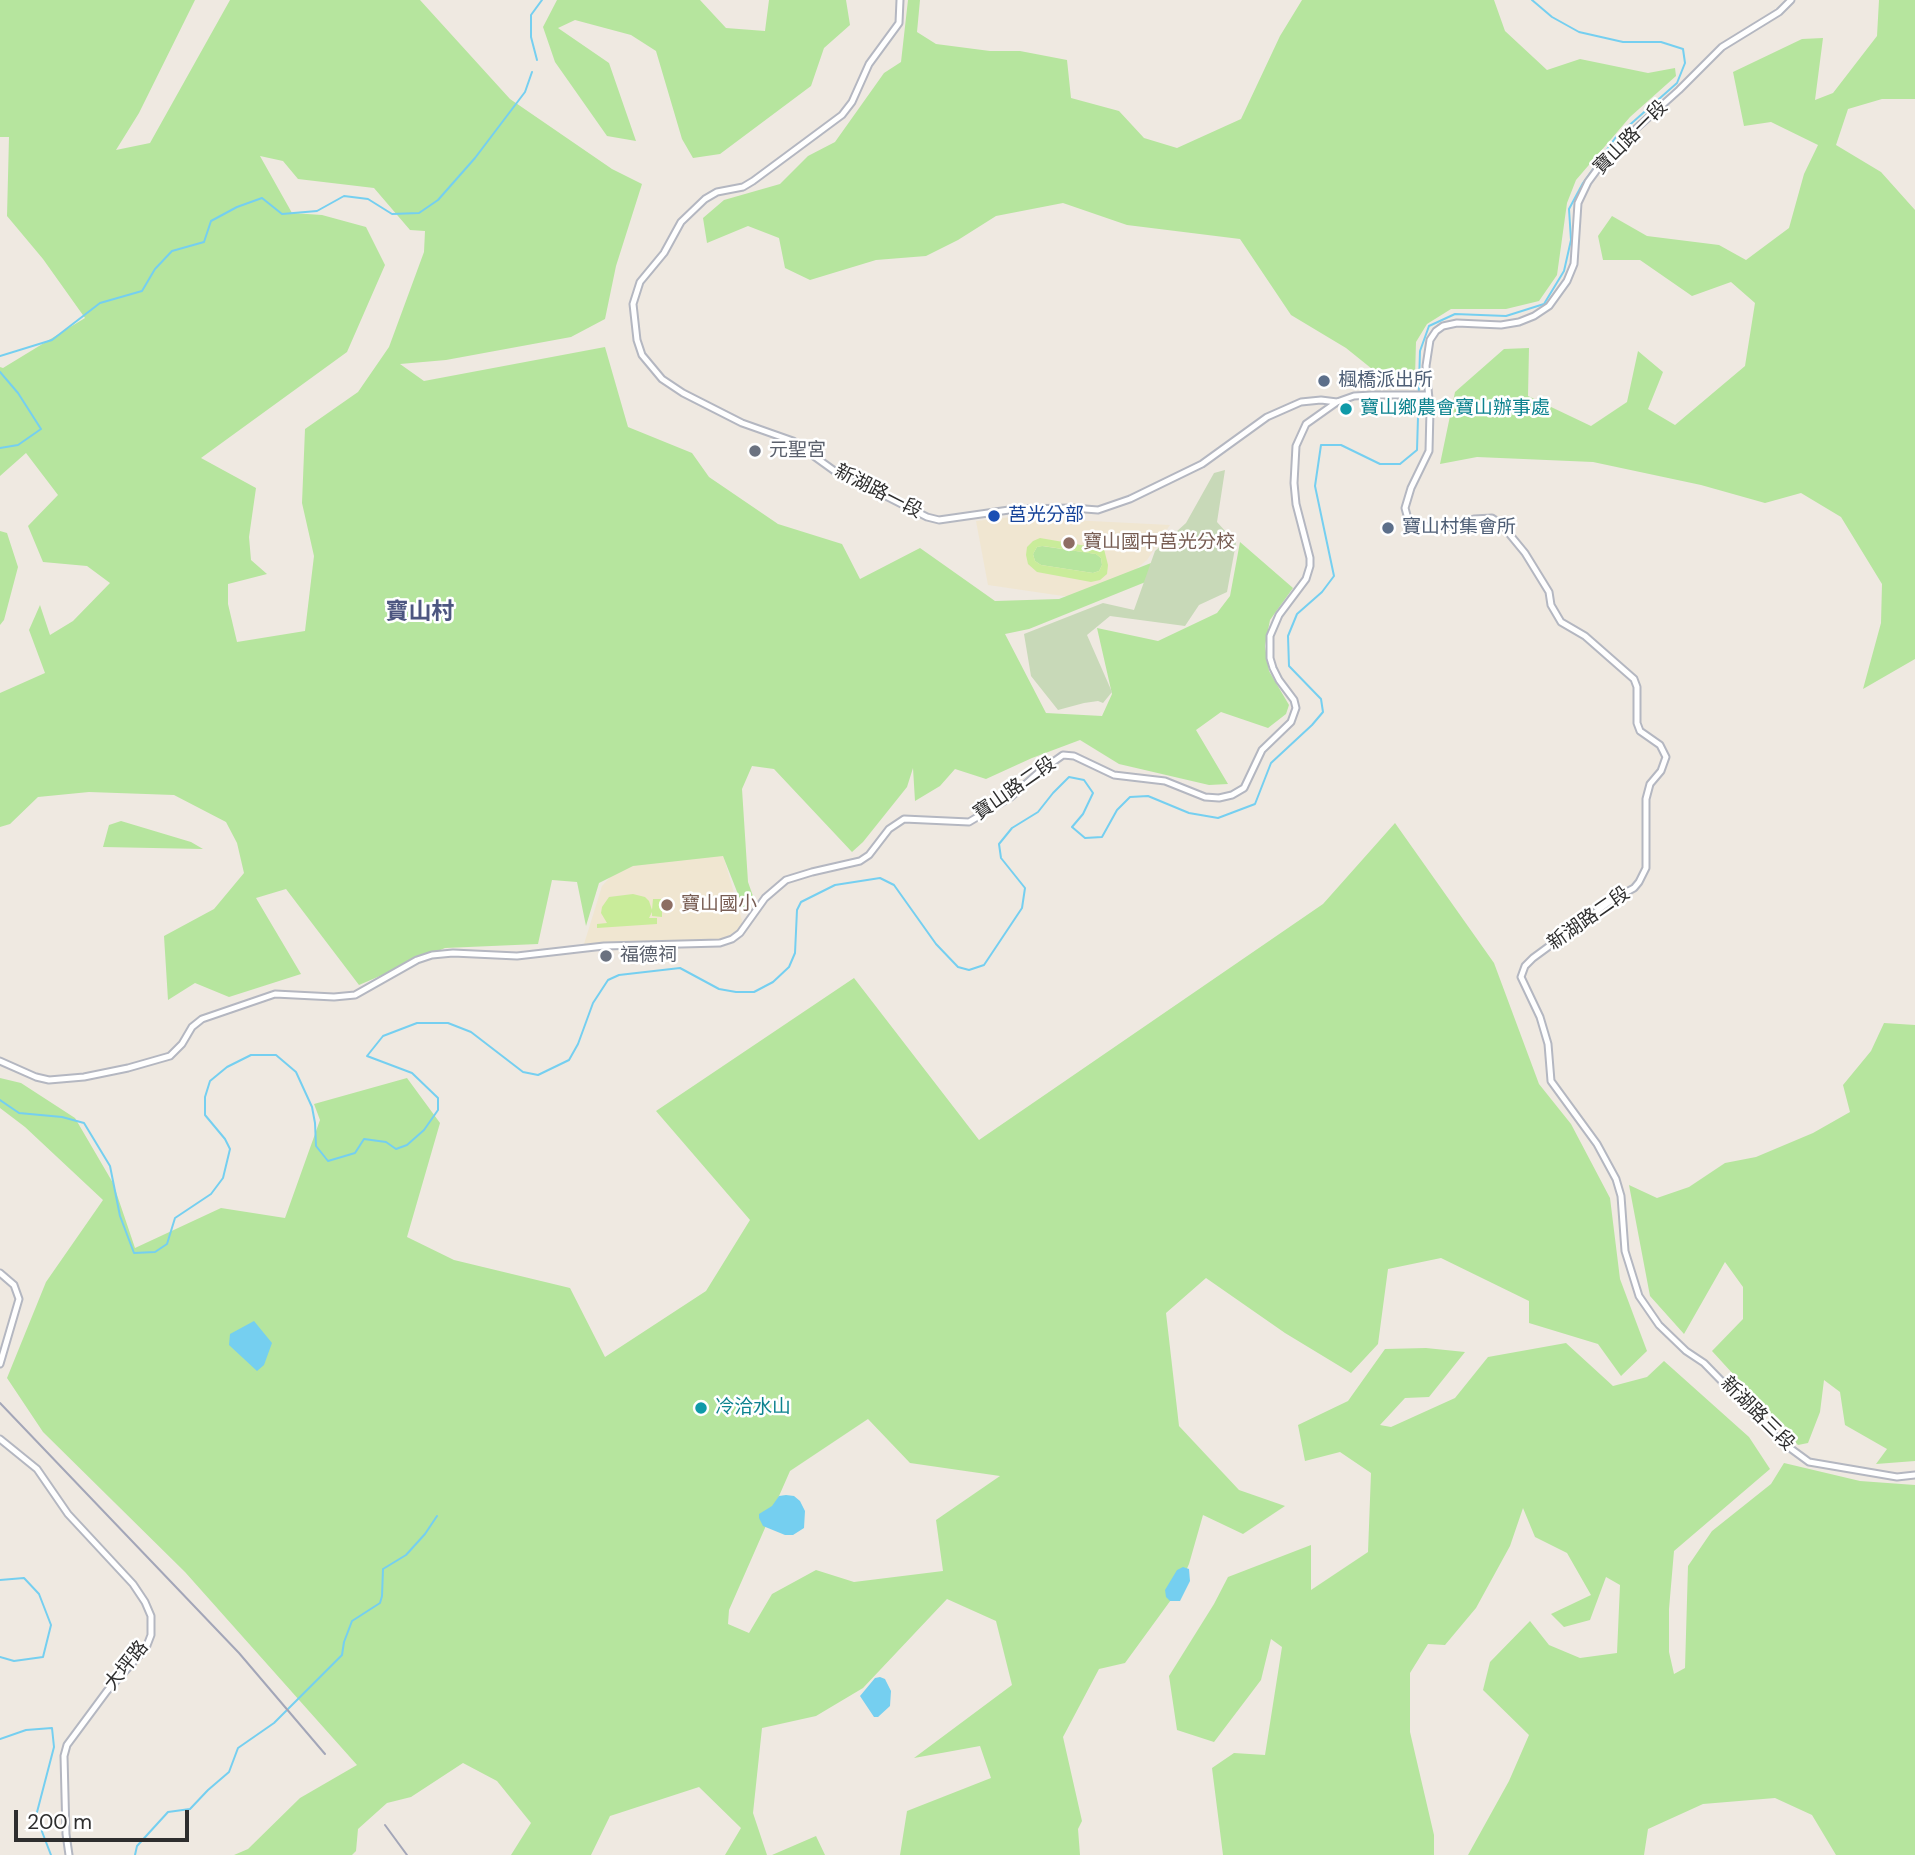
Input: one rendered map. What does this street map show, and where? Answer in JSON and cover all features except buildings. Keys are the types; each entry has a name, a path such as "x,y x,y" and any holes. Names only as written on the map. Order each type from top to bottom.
{"street":[{"name":"新湖路一段","path":"900,0 899,23 869,64 856,94 842,115 753,181 743,187 717,192 705,199 681,222 664,253 640,282 633,304 637,340 642,355 662,379 683,393 742,423 793,441 847,480 939,520 1016,509 1098,510 1130,499 1202,464 1267,417 1301,402 1337,402 1372,394 1429,395"},
{"name":"寶山路一段","path":"1429,395 1426,358 1430,340 1436,331 1443,326 1457,323 1500,325 1519,322 1549,306 1567,281 1574,264 1576,214 1581,193 1602,163 1722,47 1779,12 1791,0"},
{"name":"新湖路二段","path":"1429,395 1429,451 1406,500 1409,519 1430,528 1492,518 1502,525 1525,553 1549,592 1551,605 1561,622 1585,636 1634,679 1640,731 1660,745 1666,757 1661,771 1650,784 1646,799 1646,867 1639,882 1533,958 1525,966 1521,976 1540,1017 1548,1044 1551,1081 1597,1144 1616,1179 1621,1196 1625,1251 1639,1296 1659,1325 1686,1351"},
{"name":"寶山路二段","path":"0,1061 48,1080 84,1077 128,1068 170,1056 192,1027 202,1019 275,993 334,998 355,995 417,960 432,955 517,956 604,946 720,943 740,933 765,898 786,880 860,862 869,855 889,829 904,819 969,822 1011,797 1063,755 1074,756 1114,775 1165,781 1205,797 1220,798 1232,795 1244,788 1262,750 1291,722 1296,708 1294,700 1273,668 1270,636 1279,615 1310,573 1310,558 1296,504 1296,446 1306,424 1337,402"},
{"path":"0,1273 14,1285 19,1298 0,1364"},
{"name":"新湖路三段","path":"1686,1351 1704,1363 1779,1440 1809,1462 1897,1476 1915,1475"},
{"name":"大坪路","path":"0,1440 37,1469 68,1514 133,1584 152,1616 151,1636 146,1648 107,1691 67,1745 64,1756 69,1855"}],"shaded area":[{"name":"寶山國中莒光分校","path":"1012,517 1170,525 1147,560 1097,601 988,585 976,521"},
{"name":"寶山國小","path":"721,848 743,924 735,934 720,941 584,944 602,886 625,861"}],"green space":[{"path":"0,0 195,0 139,113 116,150 150,143 230,0 420,0 510,99 612,169 642,184 616,266 605,319 571,337 446,360 400,364 424,381 605,347 628,427 692,453 709,477 778,524 842,544 860,579 920,548 995,601 1059,599 1151,563 1148,581 1029,629 1005,634 1046,713 1102,716 1112,694 1097,628 1158,641 1217,613 1230,596 1240,542 1293,588 1270,620 1265,646 1269,671 1289,705 1286,714 1268,728 1221,712 1196,730 1228,784 1209,785 1119,764 1080,740 986,779 955,769 940,786 915,801 913,768 907,787 852,852 774,769 752,766 742,789 748,882 754,899 745,912 723,856 633,866 599,883 586,926 577,882 552,880 538,944 445,948 359,985 286,889 256,898 301,974 229,997 195,983 168,1000 164,936 214,909 244,873 237,843 226,822 174,795 89,792 38,797 10,824 0,827 0,693 45,673 29,630 40,605 50,635 73,621 110,583 87,566 43,562 28,526 58,495 26,453 0,476 0,367 3,368 85,318 43,259 7,216 9,137 0,137","holes":["260,156 283,161 298,179 374,188 410,230 425,231 424,252 389,347 358,392 305,429 302,503 314,556 305,631 237,642 228,604 228,584 267,574 251,560 249,537 256,488 201,458 347,352 385,265 366,227 322,215 292,213"]},
{"path":"557,0 700,0 726,28 765,31 769,0 846,0 850,25 824,48 811,86 720,154 693,158 682,139 656,51 631,35 575,20 558,28 609,63 636,141 607,136 555,62 543,27"},
{"path":"908,0 920,0 917,32 936,44 990,51 1020,51 1067,60 1071,98 1119,111 1144,138 1177,148 1241,119 1280,36 1302,0 1494,0 1505,31 1547,70 1580,59 1648,73 1675,68 1676,76 1630,117 1576,180 1567,203 1557,275 1539,301 1506,309 1451,309 1427,324 1416,342 1415,377 1400,382 1387,381 1346,348 1291,315 1240,239 1127,225 1063,203 996,216 926,256 876,260 810,280 785,268 779,238 748,226 707,243 703,218 724,200 780,184 808,156 835,142 884,73 901,62"},
{"path":"1879,0 1915,0 1915,99 1882,99 1848,109 1836,145 1881,172 1915,210 1915,659 1863,689 1881,623 1882,584 1841,517 1801,493 1765,503 1701,485 1593,462 1477,457 1440,464 1455,392 1504,349 1529,348 1528,396 1591,426 1627,402 1638,351 1663,372 1648,409 1675,425 1745,366 1755,303 1731,282 1692,296 1640,260 1603,260 1598,236 1612,216 1647,236 1719,245 1746,260 1789,228 1804,174 1818,145 1771,122 1744,126 1733,72 1802,39 1823,38 1815,100 1833,93 1877,36"},
{"path":"1225,470 1217,522 1236,543 1227,592 1199,605 1185,626 1110,616 1087,635 1112,692 1103,703 1084,703 1058,710 1031,676 1024,634 1103,603 1134,610 1155,551 1186,523 1214,473"},
{"path":"0,531 7,533 18,567 4,620 0,625"},
{"path":"1040,538 1104,549 1107,574 1100,580 1091,582 1037,572 1028,564 1026,555 1027,547","holes":["1043,546 1096,554 1101,558 1102,565 1099,571 1093,573 1041,565 1035,561 1033,554 1037,547"]},
{"path":"1037,547 1096,554 1101,558 1102,565 1099,571 1093,573 1041,565 1035,561 1033,554"},
{"path":"121,821 191,842 203,849 103,847 109,825"},
{"path":"1395,823 1494,963 1539,1084 1571,1124 1610,1198 1620,1279 1647,1351 1621,1376 1598,1344 1529,1323 1529,1301 1441,1258 1388,1269 1378,1344 1351,1373 1285,1333 1206,1278 1166,1313 1179,1426 1239,1490 1285,1506 1243,1534 1203,1515 1189,1564 1176,1593 1125,1663 1099,1669 1063,1737 1082,1821 1078,1829 1080,1855 900,1855 907,1811 991,1778 980,1746 914,1758 1012,1685 996,1621 947,1599 863,1688 816,1716 762,1728 753,1813 767,1855 725,1855 741,1828 699,1787 610,1816 591,1855 511,1855 531,1823 497,1781 463,1763 411,1797 387,1803 358,1829 356,1851 352,1855 234,1855 248,1849 300,1798 357,1765 185,1572 43,1432 7,1378 46,1282 103,1200 25,1127 0,1108 0,1078 21,1083 75,1118 113,1183 135,1248 221,1208 285,1218 320,1120 314,1104 407,1078 440,1123 407,1237 454,1260 570,1288 605,1357 706,1291 750,1220 656,1111 854,978 979,1140 1323,904","holes":["868,1419 910,1463 1000,1476 936,1520 943,1571 854,1582 816,1570 772,1594 749,1633 728,1624 729,1610 790,1471"]},
{"path":"633,894 645,897 652,910 653,899 662,899 662,917 652,916 652,912 649,918 657,918 657,924 597,928 597,924 607,923 601,913 609,897"},
{"path":"1884,1023 1915,1025 1915,1461 1876,1464 1887,1449 1845,1425 1840,1392 1824,1380 1820,1412 1808,1443 1798,1445 1712,1351 1743,1319 1743,1287 1725,1262 1684,1334 1650,1296 1629,1185 1657,1198 1689,1187 1725,1163 1756,1157 1813,1133 1850,1112 1843,1085 1871,1051"},
{"path":"1566,1343 1613,1386 1647,1377 1664,1361 1749,1437 1770,1469 1674,1551 1669,1609 1669,1652 1674,1674 1685,1668 1688,1566 1712,1531 1771,1484 1784,1463 1860,1481 1915,1485 1915,1855 1836,1855 1812,1815 1775,1798 1703,1804 1648,1829 1644,1855 1468,1855 1509,1781 1529,1735 1483,1690 1490,1662 1530,1621 1549,1645 1580,1658 1617,1653 1620,1585 1606,1577 1590,1620 1564,1627 1551,1614 1591,1595 1567,1553 1535,1537 1523,1508 1510,1546 1476,1608 1445,1645 1428,1644 1410,1673 1410,1732 1434,1835 1434,1855 1223,1855 1212,1768 1234,1753 1265,1755 1282,1647 1271,1639 1261,1680 1214,1742 1177,1730 1169,1676 1228,1577 1311,1545 1311,1590 1368,1552 1371,1473 1340,1452 1305,1461 1298,1425 1348,1401 1385,1349 1426,1348 1465,1352 1429,1397 1405,1398 1380,1425 1391,1427 1455,1398 1488,1357"},
{"path":"816,1836 825,1855 772,1855"}],"water":[{"path":"254,1321 272,1343 264,1365 257,1371 229,1345 230,1334"},
{"path":"779,1496 794,1496 800,1501 805,1511 804,1528 793,1535 785,1535 763,1526 759,1518 759,1514 772,1506"},
{"path":"1183,1567 1189,1569 1190,1581 1180,1601 1170,1601 1165,1590 1177,1570"},
{"path":"875,1678 885,1679 891,1691 890,1706 878,1717 874,1717 860,1696"}],"waterway":[{"path":"537,60 531,37 531,15 542,0"},
{"path":"0,1100 19,1113 62,1117 84,1123 110,1166 120,1216 134,1253 155,1252 167,1244 175,1218 211,1194 223,1178 230,1149 205,1115 205,1097 210,1081 227,1067 251,1055 276,1055 296,1072 312,1107 316,1146 328,1161 355,1153 364,1139 386,1142 396,1149 407,1145 424,1130 438,1110 438,1098 412,1073 367,1056 383,1036 417,1023 448,1023 471,1032 523,1072 538,1075 569,1060 593,1003 608,980 619,975 680,968 719,989 754,992 773,982 789,967 795,953 797,910 801,902 835,885 880,878 894,885 936,944 958,967 969,970 984,965 1022,908 1025,888 1001,858 999,844 1012,828 1038,812 1069,777 1084,780 1093,793 1083,814 1072,827 1085,838 1102,837 1117,810 1130,797 1148,796 1189,813 1218,818 1255,804 1271,763 1323,712 1321,699 1289,666 1288,636 1297,614 1322,592 1334,576 1315,486 1321,445 1341,445 1380,464 1400,464 1417,450 1420,351 1429,326 1455,314 1506,316 1544,304 1564,271 1571,240 1569,209 1583,183 1616,137 1677,83 1685,63 1683,49 1661,42 1623,42 1579,32 1552,17 1532,0"},
{"path":"0,356 52,340 100,303 142,291 155,269 172,251 204,242 211,221 262,198 282,214 317,211 344,196 368,199 392,214 419,213 438,200 475,158 525,92 532,72"},
{"path":"0,372 18,393 41,429 18,445 0,448"},
{"path":"135,1855 137,1846 168,1812 190,1809 229,1772 238,1748 274,1723 342,1655 352,1621 380,1603 383,1569 406,1555 437,1516"},
{"path":"0,1580 24,1578 39,1594 51,1625 43,1657 14,1661 0,1657"},
{"path":"0,1739 26,1730 52,1728 54,1747 36,1816 51,1855"}],"railway":[{"path":"0,1403 239,1653 325,1754"},
{"path":"385,1825 407,1855"}],"place":[{"name":"楓橋派出所","path":"1324,381"},
{"name":"寶山鄉農會寶山辦事處","path":"1346,409"},
{"name":"元聖宮","path":"755,451"},
{"name":"莒光分部","path":"994,516"},
{"name":"寶山村集會所","path":"1388,528"},
{"name":"寶山國中莒光分校","path":"1069,543"},
{"name":"寶山國小","path":"667,905"},
{"name":"福德祠","path":"606,956"},
{"name":"冷洽水山","path":"701,1408"}],"district":[{"name":"寶山村","path":"420,613"}]}
